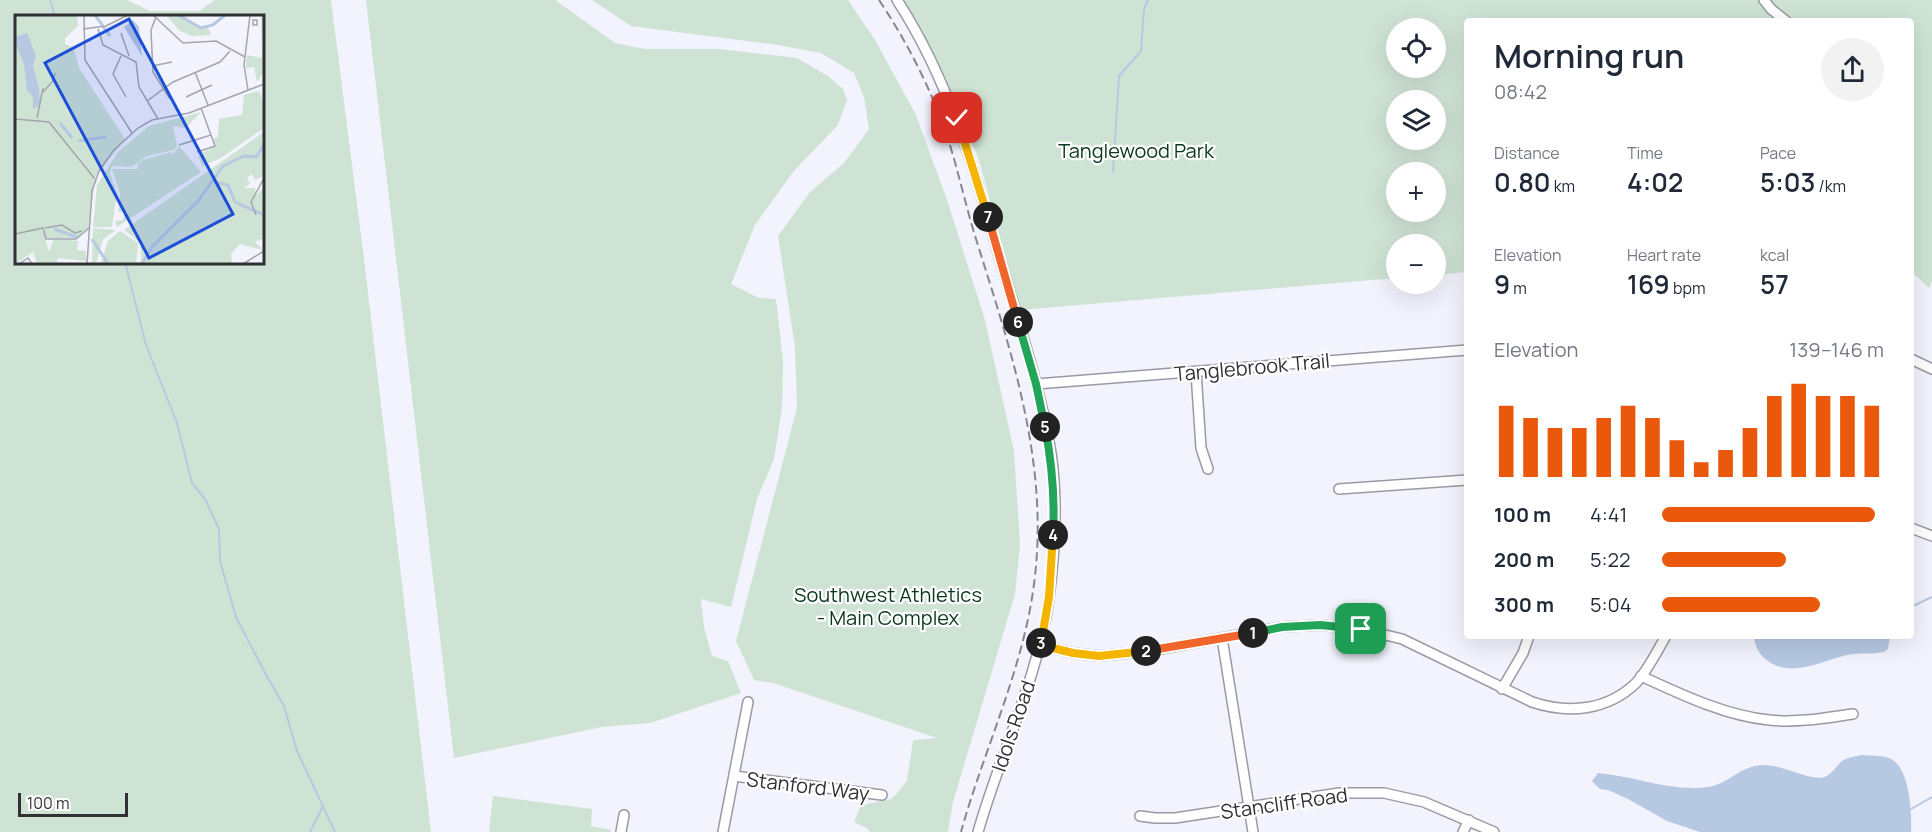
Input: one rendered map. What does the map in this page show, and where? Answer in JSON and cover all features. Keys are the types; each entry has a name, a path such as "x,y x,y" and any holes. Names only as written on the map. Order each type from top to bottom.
{"street":[{"name":"Idols Road","path":"897,0 910,20 957,118 974,168 1036,384 1051,455 1054,502 1049,597 1041,645 978,832"},
{"path":"1764,0 1782,18"},
{"name":"Tanglebrook Trail","path":"1036,384 1464,350"},
{"path":"1914,360 1932,369"},
{"path":"1196,372 1201,448 1208,470"},
{"path":"1339,489 1464,480"},
{"path":"1914,529 1932,536"},
{"path":"1041,645 1073,653 1099,656 1150,651 1282,627 1310,625 1361,629 1401,639 1502,689 1548,707 1571,710 1588,708 1610,701 1634,684 1664,639"},
{"path":"1222,638 1253,832"},
{"path":"1502,689 1523,653 1528,639"},
{"path":"1641,676 1688,697 1768,720 1806,721 1853,714"},
{"path":"723,832 748,702"},
{"name":"Stanford Way","path":"734,776 882,795"},
{"name":"Stancliff Road","path":"1140,816 1175,818 1339,793 1384,793 1424,802 1494,832"},
{"path":"621,832 624,815"},
{"path":"1463,832 1469,820"}],"green space":[{"path":"0,0 127,0 150,11 199,11 215,0 331,0 364,259 431,832 0,832"},
{"path":"366,0 555,0 615,43 645,49 720,49 797,58 828,76 843,89 847,100 838,125 793,172 755,225 731,284 759,298 776,299 783,361 782,408 774,459 757,499 731,607 701,599 704,627 712,656 728,661 741,693 650,723 602,727 454,758"},
{"name":"Southwest Athletics - Main Complex","path":"592,0 848,0 875,40 916,115 947,200 985,320 1014,451 1020,545 1015,594 953,802 948,832 870,832 854,822 861,805 892,799 907,781 913,740 937,738 773,683 754,680 736,641 797,408 795,347 778,236 810,192 844,163 869,129 864,97 854,73 821,53 778,45 631,26"},
{"name":"Tanglewood Park","path":"903,0 1932,0 1932,281 1929,288 1914,274 1914,18 1464,18 1464,272 1446,274 1446,234 1386,234 1386,279 1020,310 979,160 946,79 922,30"},
{"path":"493,796 592,809 591,826 611,830 610,832 489,832"}],"water":[{"path":"1754,639 1890,639 1888,649 1884,652 1852,654 1815,665 1793,668 1783,668 1773,664 1759,653"},
{"path":"1861,755 1889,758 1901,770 1908,791 1911,832 1700,832 1667,821 1628,799 1600,789 1592,781 1598,773 1666,786 1708,787 1747,768 1763,765 1822,778 1843,760"}],"waterway":[{"path":"50,0 55,15"},
{"path":"1113,172 1119,76 1141,51 1144,9 1148,0"},
{"path":"126,264 146,345 177,423 192,483 205,499 219,529 220,561 236,617 284,706 297,751 335,832"},
{"path":"1914,606 1932,597"},
{"path":"1911,809 1932,797"},
{"path":"310,832 322,808"}],"railway":[{"path":"879,0 919,69 949,142 1014,366 1032,452 1037,495 1038,539 1029,616 1012,678 961,832"}],"route":[{"path":"957,118 974,168 1036,384 1051,455 1054,502 1053,542 1049,597 1041,645 1073,653 1099,656 1150,651 1282,627 1320,625 1361,629"}]}
